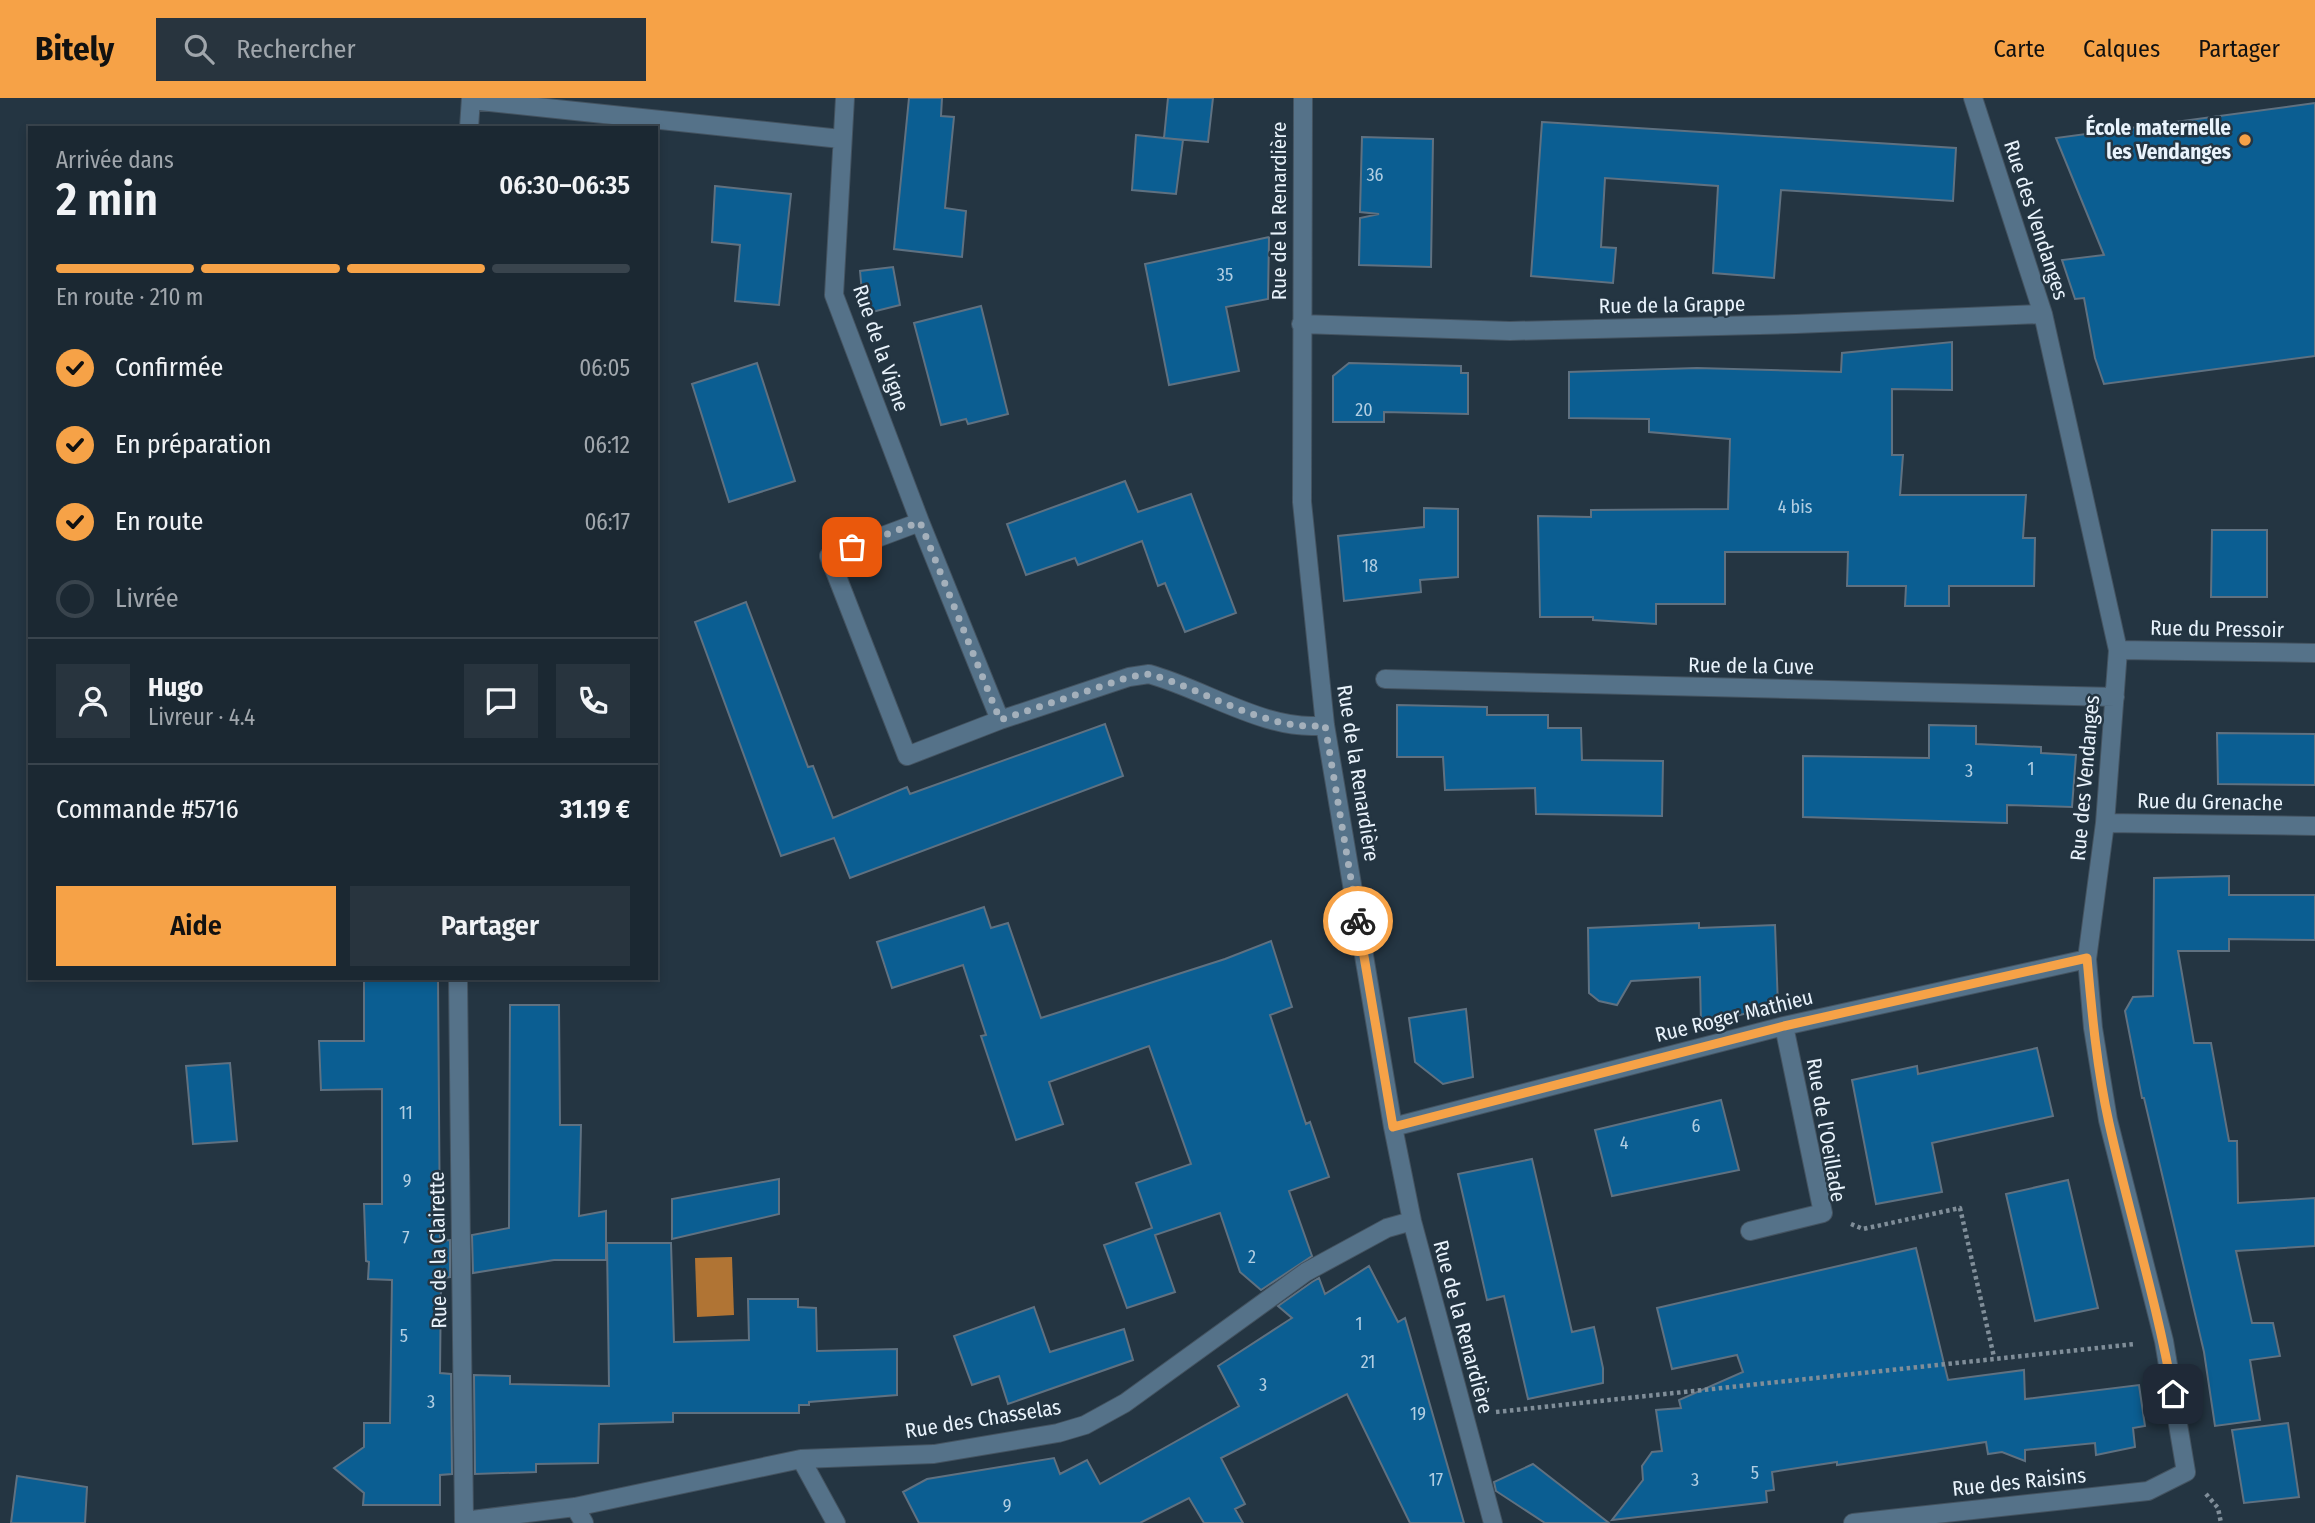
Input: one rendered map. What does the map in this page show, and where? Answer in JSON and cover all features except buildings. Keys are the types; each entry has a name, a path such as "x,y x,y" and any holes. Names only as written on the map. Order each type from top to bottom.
{"street":[{"name":"Rue de la Vigne","path":"845,98 834,295 920,522 1000,720"},
{"name":"Rue de la Renardière","path":"1303,98 1302,502 1325,725 1393,1127 1412,1221 1462,1416 1493,1523"},
{"name":"Rue des Vendanges","path":"1973,98 2043,314 2118,650 2105,823 2087,958 2093,1028 2108,1120 2164,1341 2186,1472"},
{"path":"469,126 471,99 841,139"},
{"name":"Rue de la Grappe","path":"1301,324 1510,331 1796,324 2043,314"},
{"path":"920,522 829,555 907,756 1000,720 1129,677 1149,674 1276,721 1303,728 1325,725"},
{"name":"Rue du Pressoir","path":"2118,650 2315,653"},
{"name":"Rue de la Cuve","path":"1385,679 2115,697"},
{"name":"Rue du Grenache","path":"2105,823 2315,825"},
{"name":"Rue Roger Mathieu","path":"1393,1127 1784,1026 2087,958"},
{"name":"Rue de la Clairette","path":"458,980 464,1521"},
{"name":"Rue de l'Oeillade","path":"1750,1231 1823,1213 1784,1026"},
{"name":"Rue des Chasselas","path":"464,1521 575,1507 801,1459 934,1454 1058,1433 1086,1425 1125,1403 1334,1254 1387,1228 1412,1221"},
{"path":"801,1459 836,1523"},
{"name":"Rue des Raisins","path":"1853,1523 2148,1491 2186,1472"},
{"path":"575,1507 584,1523"}],"path":[{"path":"1823,1213 1863,1229 1960,1208 1994,1357"},
{"path":"1462,1416 1994,1357 2164,1341"}],"shaded area":[{"path":"732,1257 734,1315 697,1317 695,1258"}],"way so far":[{"path":"852,547 920,522 1000,720 1129,677 1149,674 1276,721 1303,728 1325,725 1358,921"}],"place":[{"name":"École maternelle les Vendanges","path":"2245,140"}],"route":[{"path":"1358,921 1393,1127 1784,1026 2087,958 2093,1028 2108,1120 2164,1341 2173,1394"}]}
